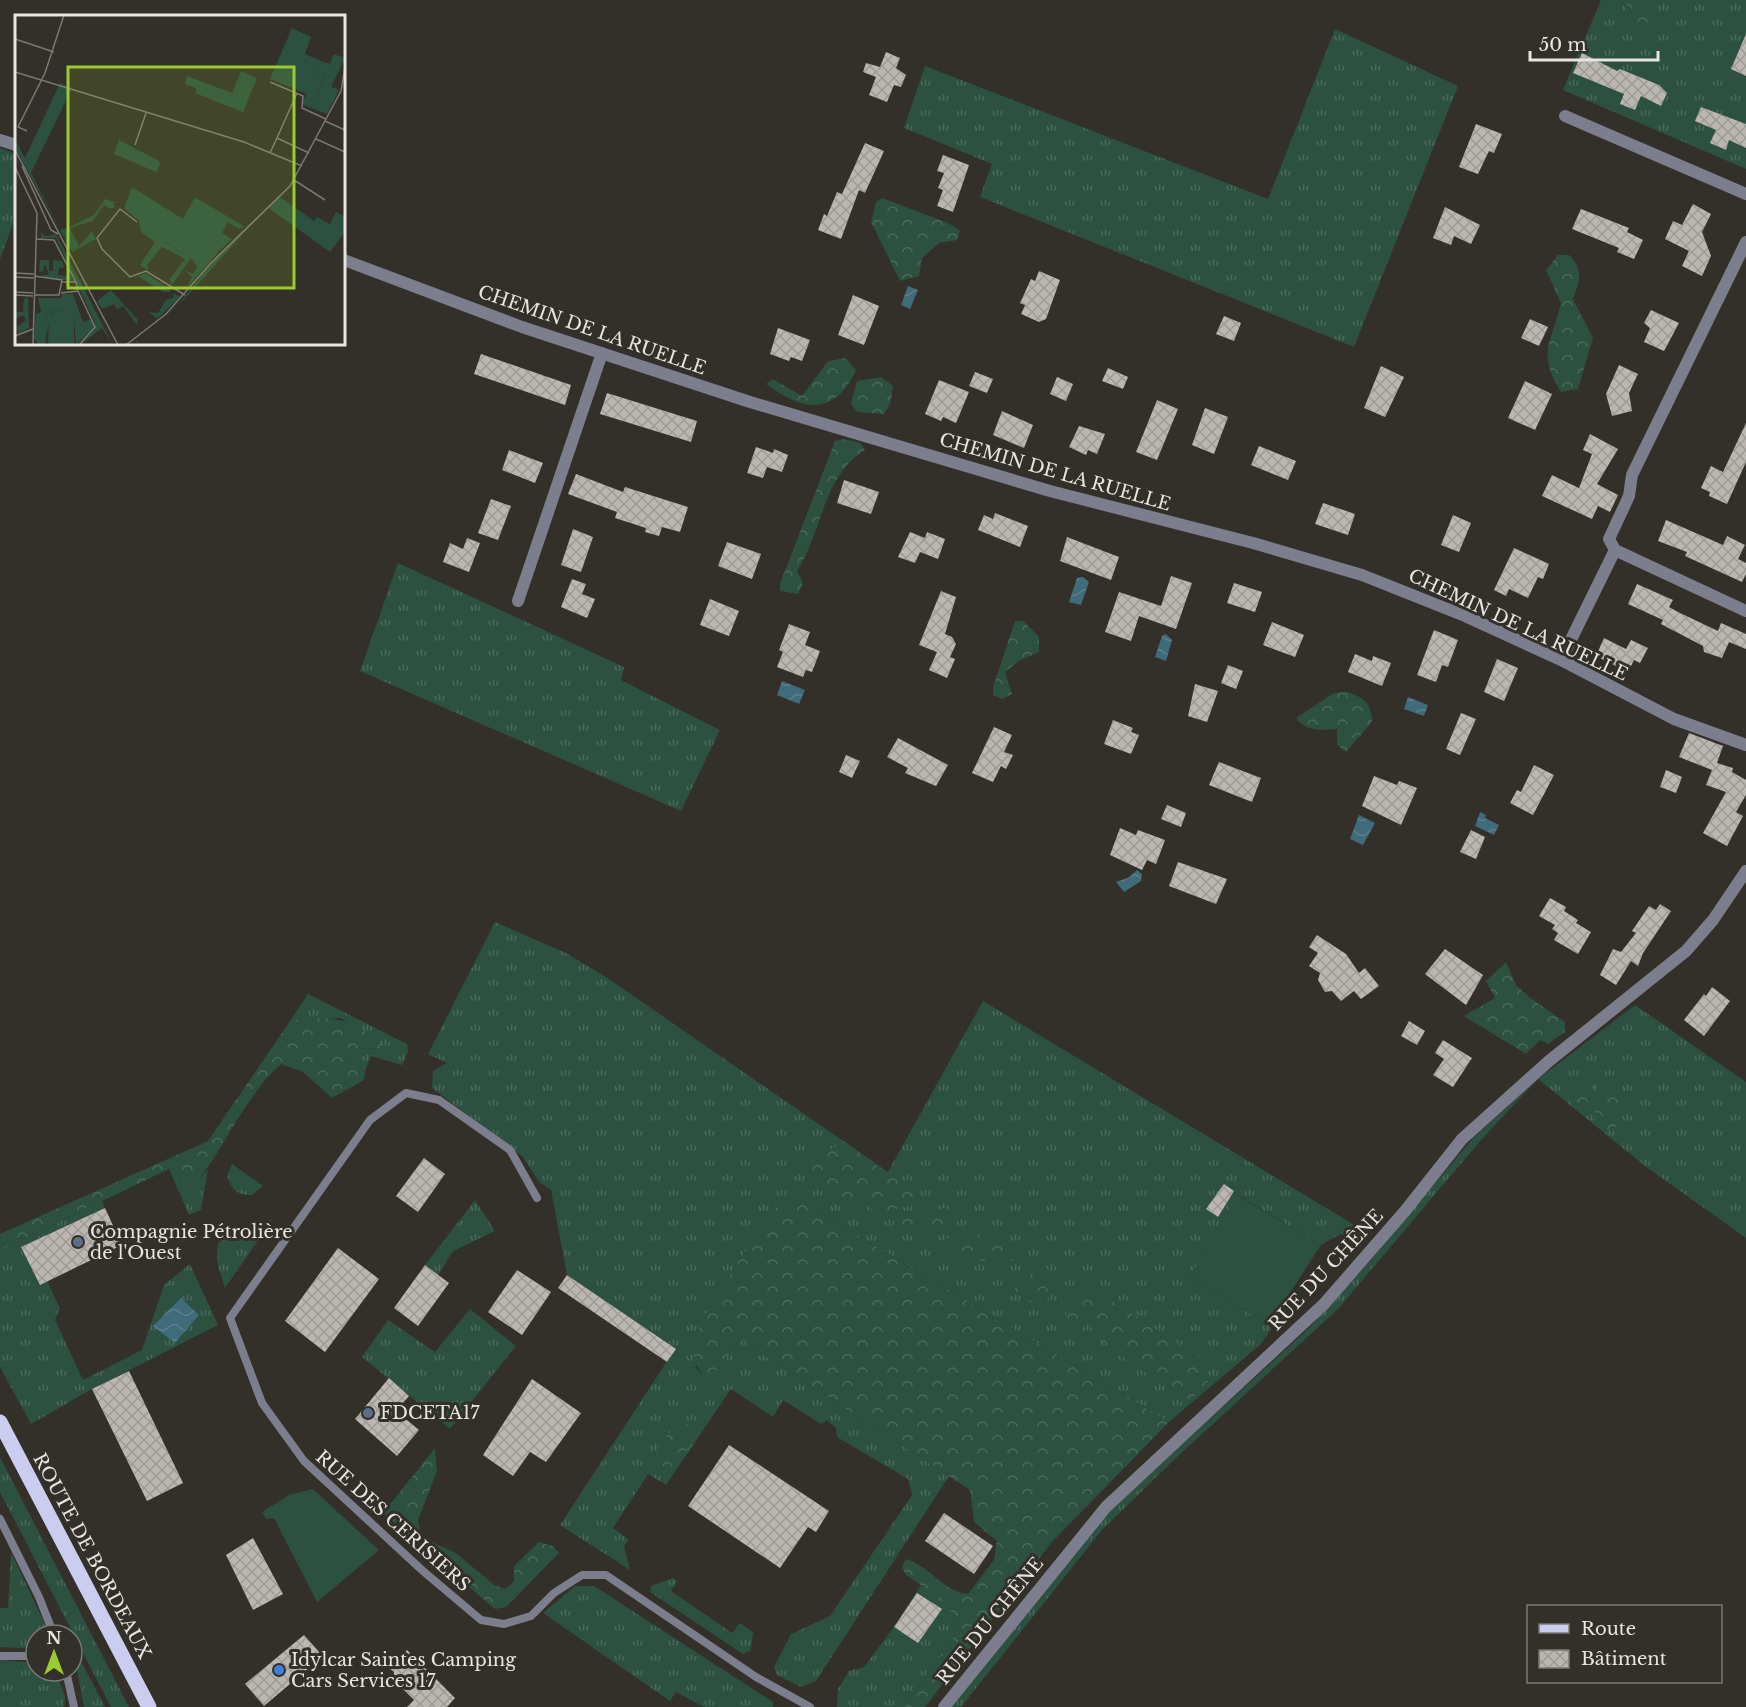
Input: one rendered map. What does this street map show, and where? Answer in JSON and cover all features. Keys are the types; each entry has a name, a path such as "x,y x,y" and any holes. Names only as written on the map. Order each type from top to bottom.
{"main road":[{"name":"ROUTE DE BORDEAUX","path":"0,1422 148,1707"}],"street":[{"path":"1565,116 1746,194"},
{"path":"0,140 15,145"},
{"path":"1746,242 1632,475 1629,496 1609,539 1615,550 1746,611"},
{"name":"CHEMIN DE LA RUELLE","path":"345,260 522,327 750,402 1050,491 1253,543 1362,575 1466,616 1561,660 1674,719 1746,745"},
{"path":"518,601 602,353"},
{"path":"1561,660 1615,550"},
{"name":"RUE DU CHÊNE","path":"944,1707 1106,1507 1324,1304 1406,1211 1462,1139 1549,1061 1686,951 1713,920 1746,873"}],"lane":[{"name":"RUE DES CERISIERS","path":"537,1198 510,1150 439,1100 406,1093 370,1120 230,1318 262,1403 303,1461 423,1571 481,1620 504,1624 531,1616 554,1593 582,1575 606,1575 756,1677 810,1707"},
{"path":"0,1519 39,1597 49,1623"},
{"path":"0,1656 24,1656"},
{"path":"69,1683 74,1707"}],"green space":[{"path":"1601,0 1746,0 1746,169 1563,90"},
{"path":"1640,0 1648,7 1657,27 1649,33 1630,32 1625,26 1624,13 1628,1"},
{"path":"1335,29 1458,86 1354,347 980,197 992,164 904,128 925,66 1268,199"},
{"path":"0,148 15,154 15,219 0,259"},
{"path":"882,198 948,223 960,230 957,240 939,243 922,258 919,276 900,281 871,222 876,202"},
{"path":"1558,255 1569,255 1577,266 1579,281 1573,299 1593,338 1578,389 1561,392 1549,367 1548,348 1561,303 1546,270"},
{"path":"846,358 856,370 848,385 838,396 828,402 817,405 805,404 793,400 766,384 773,379 802,396 828,361"},
{"path":"881,377 893,386 891,402 884,414 857,412 851,403 857,381"},
{"path":"844,439 860,443 865,450 840,474 832,489 797,571 803,583 798,594 780,591 780,584 835,441"},
{"path":"398,563 624,667 621,680 720,730 681,811 360,671"},
{"path":"1015,621 1023,621 1039,637 1039,652 1019,661 1005,672 1012,694 1002,699 993,695 993,687"},
{"path":"1347,692 1366,702 1372,722 1346,752 1337,745 1337,729 1310,728 1296,718 1334,693"},
{"path":"495,922 566,953 606,977 888,1172 983,1001 1366,1232 1361,1242 1357,1243 1341,1234 1321,1245 1238,1195 1190,1277 1269,1325 1271,1329 1261,1344 1169,1422 797,1199 695,1367 709,1380 740,1339 949,1476 816,1681 801,1687 777,1675 774,1667 791,1634 830,1616 912,1495 908,1479 837,1437 836,1428 827,1420 821,1424 783,1400 773,1417 731,1389 666,1485 648,1474 613,1528 629,1540 624,1546 630,1570 560,1525 675,1349 567,1275 551,1190 539,1182 523,1157 432,1088 433,1071 447,1063 428,1054"},
{"path":"1506,962 1516,985 1565,1022 1565,1032 1548,1044 1540,1040 1526,1054 1464,1016 1495,998 1486,981"},
{"path":"308,994 407,1044 408,1052 402,1065 371,1056 365,1072 348,1061 346,1049 385,1048 341,1018 290,1021"},
{"path":"1635,1005 1746,1082 1746,1238 1645,1166 1538,1079"},
{"path":"311,1018 335,1019 352,1024 386,1048 346,1049 348,1061 365,1072 364,1080 332,1098 303,1072 281,1064 257,1090 194,1186 169,1169 0,1250 0,1234 208,1141 290,1021"},
{"path":"1593,1075 1597,1080 1592,1094 1584,1104 1575,1109 1571,1106 1574,1097"},
{"path":"1538,1079 1481,1140 1338,1309 1177,1457 1102,1530 961,1707 951,1707 1108,1512 1307,1330 1364,1268 1473,1138"},
{"path":"1613,1082 1621,1088 1621,1109 1616,1127 1605,1133 1595,1125 1595,1102"},
{"path":"844,1141 920,1198 919,1203 882,1213 817,1186 812,1177 813,1161"},
{"path":"232,1164 263,1186 252,1195 236,1191 227,1176"},
{"path":"169,1169 194,1185 208,1169 201,1210 189,1215"},
{"path":"1237,1195 1321,1245 1269,1325 1190,1277"},
{"path":"797,1199 1169,1422 1051,1543 925,1707 905,1707 956,1633 958,1620 937,1596 906,1575 902,1567 906,1559 915,1562 952,1589 968,1594 994,1560 997,1541 974,1522 970,1490 740,1339 709,1381 695,1363 693,1349 696,1336 703,1318 728,1277 778,1204"},
{"path":"475,1200 495,1231 453,1251 438,1275 425,1265"},
{"path":"102,1201 105,1208 22,1247 40,1285 47,1281 60,1308 55,1320 83,1380 142,1350 164,1285 190,1264 218,1325 92,1389 31,1424 0,1367 0,1250"},
{"path":"945,1208 959,1214 957,1222 916,1232 893,1220"},
{"path":"273,1219 225,1288 217,1255 222,1236"},
{"path":"982,1235 1024,1254 1022,1260 967,1261 940,1245 945,1238"},
{"path":"1041,1267 1050,1270 1047,1307 1039,1307 1015,1292 1015,1287"},
{"path":"1063,1290 1069,1291 1084,1330 1078,1331 1068,1318 1059,1297"},
{"path":"1088,1291 1107,1298 1201,1358 1208,1381 1202,1392 1185,1401 1095,1337 1079,1297"},
{"path":"470,1309 516,1346 450,1429 362,1357 388,1320 435,1352"},
{"path":"687,1424 691,1434 687,1450 679,1465 671,1467 655,1465 660,1445 664,1439 680,1426"},
{"path":"435,1448 437,1471 418,1520 421,1537 456,1553 494,1585 506,1589 514,1581 514,1566 539,1542 553,1546 559,1553 506,1607 495,1609 383,1513"},
{"path":"0,1457 129,1707 111,1707 84,1655 84,1623 68,1623 0,1492"},
{"path":"313,1489 379,1550 317,1602 274,1518 266,1519 262,1512 289,1495"},
{"path":"11,1552 44,1623 24,1623 24,1648 0,1647 0,1608 8,1608"},
{"path":"673,1578 677,1581 671,1591 732,1633 740,1623 753,1632 751,1650 743,1654 650,1592 651,1586"},
{"path":"921,1585 937,1596 958,1620 956,1633 905,1707 837,1707 838,1689 849,1671 864,1667 894,1627"},
{"path":"575,1586 594,1586 773,1702 773,1707 704,1707 676,1692 670,1701 543,1613"},
{"path":"0,1660 24,1662 24,1683 60,1683 65,1697 64,1707 0,1707"},
{"path":"84,1667 105,1707 84,1707 79,1683 84,1683"}],"water":[{"path":"908,286 918,290 910,309 901,305"},
{"path":"1083,577 1089,582 1081,605 1069,602 1077,578"},
{"path":"1166,634 1172,640 1166,661 1155,657 1162,636"},
{"path":"782,681 805,690 799,704 777,695"},
{"path":"1408,697 1428,705 1424,716 1404,709"},
{"path":"1480,812 1486,815 1485,818 1499,825 1494,835 1475,826"},
{"path":"1359,815 1375,823 1363,845 1350,839"},
{"path":"1137,870 1142,874 1141,881 1124,892 1116,882 1128,878"},
{"path":"181,1298 199,1315 175,1343 153,1326"}],"building":[{"path":"1746,34 1746,76 1731,69"},
{"path":"886,52 900,58 896,68 906,75 901,87 894,85 887,102 869,95 876,77 863,72 866,63 880,67"},
{"path":"1582,53 1617,71 1620,69 1659,85 1667,93 1661,106 1641,96 1635,110 1620,104 1624,94 1573,73"},
{"path":"1701,107 1746,124 1746,148 1729,140 1726,150 1710,143 1716,130 1695,121"},
{"path":"1476,124 1502,134 1494,153 1489,151 1478,174 1459,167"},
{"path":"865,143 884,151 865,193 859,190 841,239 818,230 837,192 842,194"},
{"path":"943,155 969,165 953,212 937,206 943,190 938,188 944,173 937,171"},
{"path":"1693,204 1711,214 1702,232 1711,256 1702,276 1682,266 1689,251 1665,239 1673,221 1682,225"},
{"path":"1445,207 1480,225 1471,244 1454,236 1451,245 1433,238"},
{"path":"1581,209 1629,228 1627,232 1643,240 1634,259 1617,252 1619,248 1572,229"},
{"path":"1039,271 1060,280 1046,319 1039,322 1021,314 1025,305 1020,303 1031,279 1035,281"},
{"path":"853,295 879,306 864,345 838,335"},
{"path":"1651,310 1679,323 1664,351 1644,342 1650,328 1644,323"},
{"path":"1224,316 1241,323 1234,341 1216,334"},
{"path":"1530,319 1548,327 1539,346 1521,338"},
{"path":"778,328 810,340 802,361 791,357 789,361 770,354"},
{"path":"481,354 571,385 565,405 474,374"},
{"path":"1619,365 1638,374 1629,393 1632,411 1612,416 1606,394"},
{"path":"1381,366 1404,377 1385,417 1364,408"},
{"path":"1108,368 1128,377 1123,389 1102,381"},
{"path":"975,372 993,379 987,393 969,386"},
{"path":"1057,377 1073,384 1066,401 1050,394"},
{"path":"939,380 969,392 956,423 943,417 941,421 925,414"},
{"path":"1525,381 1552,394 1535,430 1508,418"},
{"path":"607,393 697,421 691,442 600,414"},
{"path":"1157,400 1178,409 1157,460 1136,452"},
{"path":"1205,408 1228,417 1214,454 1192,445"},
{"path":"1002,411 1033,425 1024,448 993,435"},
{"path":"1746,423 1746,462 1727,504 1709,496 1710,492 1701,488 1711,466 1723,472"},
{"path":"1079,426 1105,434 1097,454 1088,450 1086,455 1069,447"},
{"path":"1590,434 1618,449 1597,484 1618,495 1610,512 1598,506 1592,519 1542,496 1552,475 1579,488 1592,454 1583,450"},
{"path":"1259,446 1296,461 1288,480 1251,465"},
{"path":"756,447 773,453 774,449 788,455 782,472 767,467 763,478 747,473"},
{"path":"509,450 543,463 535,483 502,470"},
{"path":"576,474 623,492 625,487 688,507 680,532 662,527 659,536 645,532 646,528 615,518 617,512 568,494"},
{"path":"844,480 879,492 871,514 837,503"},
{"path":"491,499 511,506 498,540 478,533"},
{"path":"1323,503 1355,514 1348,535 1315,524"},
{"path":"995,513 1028,526 1020,547 978,530 984,515 993,519"},
{"path":"1453,515 1471,523 1459,552 1441,545"},
{"path":"1666,520 1723,545 1727,536 1745,545 1738,559 1746,563 1746,574 1742,582 1685,556 1687,552 1658,541"},
{"path":"573,529 593,537 581,572 561,565"},
{"path":"910,532 925,538 927,532 945,539 938,559 920,552 915,563 898,557"},
{"path":"1067,537 1119,557 1111,580 1060,561"},
{"path":"467,538 480,543 469,572 443,562 450,543 463,549"},
{"path":"727,542 761,554 752,579 718,566"},
{"path":"1514,548 1549,564 1543,579 1538,577 1528,598 1509,589 1506,596 1494,590"},
{"path":"1171,576 1192,583 1176,629 1139,616 1131,641 1105,632 1119,592 1161,606"},
{"path":"572,579 586,584 582,594 595,599 587,618 561,607"},
{"path":"1234,583 1262,592 1255,612 1227,603"},
{"path":"1637,584 1673,600 1669,607 1718,631 1721,623 1746,634 1746,649 1729,642 1722,658 1704,652 1703,646 1661,624 1663,620 1628,604"},
{"path":"941,591 956,597 945,634 952,637 956,644 950,657 955,659 947,678 929,670 937,652 919,645"},
{"path":"710,599 739,611 729,636 700,625"},
{"path":"1272,622 1304,635 1295,657 1263,645"},
{"path":"789,624 810,632 805,645 820,651 812,672 806,670 803,677 777,667 783,652 779,650"},
{"path":"1434,630 1458,640 1448,667 1442,665 1436,682 1417,675"},
{"path":"1604,638 1626,649 1631,640 1648,648 1640,663 1634,660 1628,672 1596,656"},
{"path":"1355,654 1372,661 1373,656 1391,663 1382,686 1348,672"},
{"path":"1497,659 1518,668 1504,701 1484,692"},
{"path":"1228,665 1243,671 1236,689 1221,683"},
{"path":"1195,684 1218,691 1207,722 1188,716"},
{"path":"1461,713 1476,719 1460,755 1446,749"},
{"path":"1113,720 1133,728 1131,732 1139,735 1131,754 1104,744"},
{"path":"994,727 1012,735 1004,752 1013,755 1006,769 1001,766 993,782 972,773"},
{"path":"1689,733 1723,746 1717,763 1733,768 1732,772 1746,780 1746,795 1736,812 1743,816 1727,846 1703,833 1726,792 1706,785 1712,770 1679,757"},
{"path":"898,738 948,765 936,786 905,773 908,768 887,757"},
{"path":"846,755 860,761 852,778 839,772"},
{"path":"1219,762 1261,778 1252,802 1209,785"},
{"path":"1534,765 1554,775 1533,815 1510,803 1517,790 1521,792"},
{"path":"1666,770 1682,777 1676,793 1660,787"},
{"path":"1374,776 1397,785 1399,781 1417,788 1401,825 1362,806"},
{"path":"1167,805 1186,813 1181,827 1161,819"},
{"path":"1120,828 1136,835 1138,830 1165,840 1156,864 1147,860 1142,870 1110,855"},
{"path":"1471,830 1485,837 1476,859 1460,852"},
{"path":"1178,862 1227,879 1216,904 1169,886"},
{"path":"1550,898 1566,907 1564,911 1578,920 1576,923 1591,932 1578,954 1554,940 1558,933 1552,929 1555,925 1539,916"},
{"path":"1660,904 1671,911 1643,953 1638,966 1631,961 1616,985 1600,975 1613,949 1621,952 1636,933 1632,931 1649,906 1656,910"},
{"path":"1317,935 1346,954 1359,973 1365,968 1379,986 1361,999 1354,991 1341,1001 1332,991 1325,992 1318,980 1320,973 1309,966 1318,953 1309,947"},
{"path":"1445,949 1483,975 1466,1005 1425,974"},
{"path":"1712,987 1730,1001 1704,1036 1684,1020"},
{"path":"1409,1021 1425,1031 1417,1045 1401,1036"},
{"path":"1443,1040 1472,1058 1453,1087 1433,1075 1444,1059 1435,1053"},
{"path":"424,1158 445,1174 418,1212 396,1196"},
{"path":"1224,1184 1234,1191 1218,1217 1206,1209"},
{"path":"105,1208 122,1245 40,1285 21,1247"},
{"path":"338,1248 379,1279 325,1352 285,1321"},
{"path":"425,1265 449,1283 418,1326 394,1308"},
{"path":"517,1270 551,1292 522,1335 488,1312"},
{"path":"567,1275 676,1349 667,1362 558,1288"},
{"path":"129,1371 183,1483 147,1501 92,1389"},
{"path":"389,1378 409,1396 396,1411 419,1430 397,1456 355,1419"},
{"path":"532,1379 581,1413 546,1462 530,1452 513,1476 483,1455"},
{"path":"729,1445 829,1511 816,1532 808,1527 780,1568 688,1506"},
{"path":"944,1513 993,1546 974,1574 925,1541"},
{"path":"253,1538 283,1594 253,1610 226,1555"},
{"path":"917,1593 942,1609 918,1643 894,1627"},
{"path":"304,1635 323,1656 264,1706 245,1684"},
{"path":"407,1650 455,1698 447,1707 407,1707 414,1700 393,1679 394,1672 389,1668"}],"place":[{"name":"Compagnie Pétrolière de l'Ouest","path":"78,1242"},
{"name":"FDCETA17","path":"368,1413"},
{"name":"Idylcar Saintes Camping Cars Services 17","path":"279,1670"}]}
